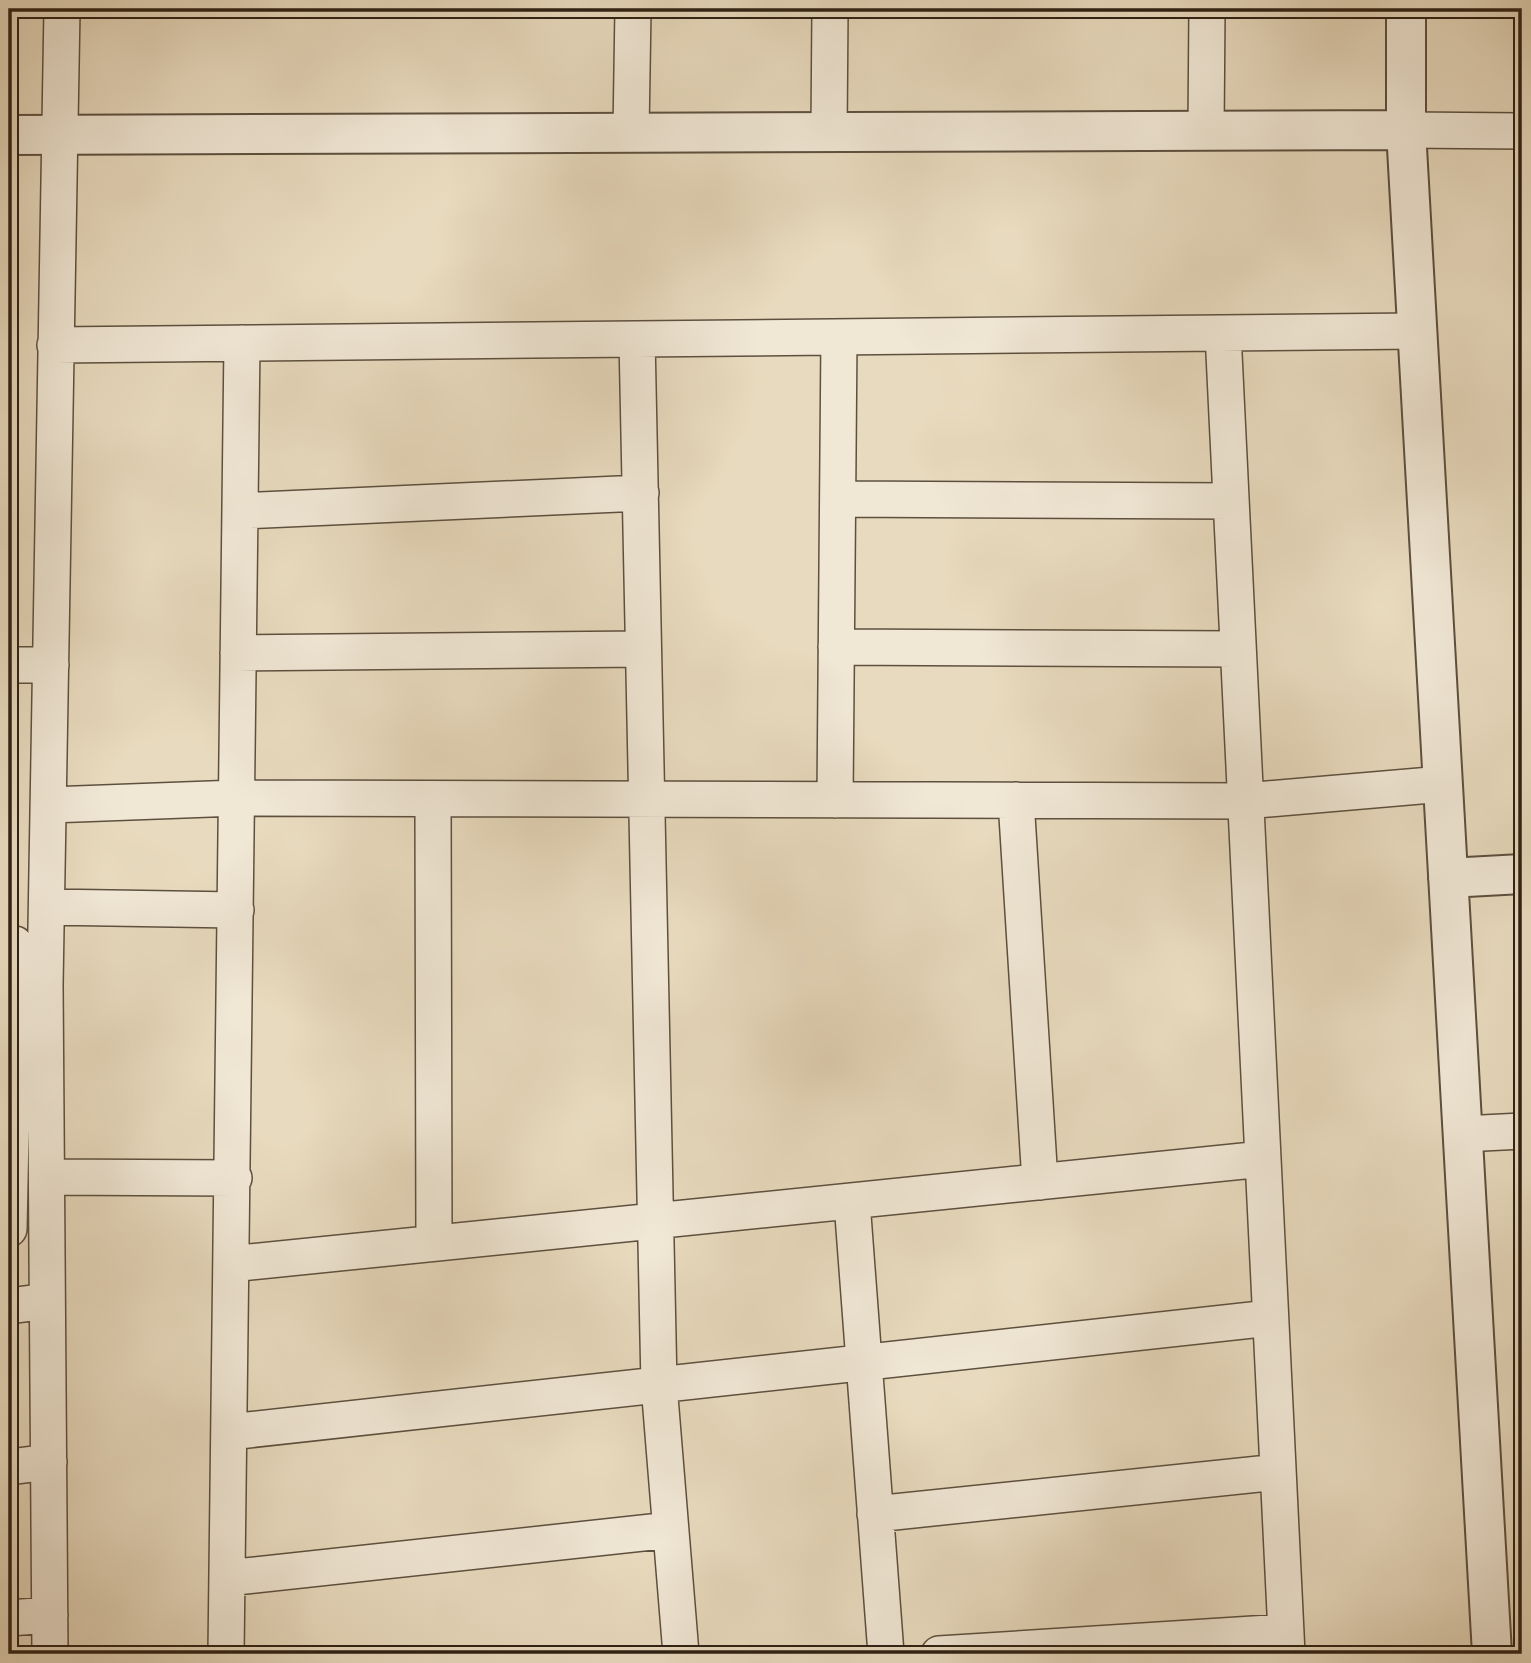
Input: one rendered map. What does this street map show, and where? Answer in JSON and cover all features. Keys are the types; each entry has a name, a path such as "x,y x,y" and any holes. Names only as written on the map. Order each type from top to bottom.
{"street":[{"path":"9,1229 23,945 47,907 62,9"},
{"path":"631,132 633,9"},
{"path":"829,132 830,9"},
{"path":"1206,9 1206,130"},
{"path":"1406,9 1406,130 1492,1654"},
{"path":"9,135 1522,131"},
{"path":"55,345 1417,331"},
{"path":"939,1654 1286,1643 1223,333"},
{"path":"835,800 839,337"},
{"path":"637,339 658,1220 659,1385 681,1654"},
{"path":"226,1654 234,1178 242,343"},
{"path":"240,511 640,493"},
{"path":"838,499 1231,501"},
{"path":"836,648 1238,649"},
{"path":"239,653 643,649"},
{"path":"9,665 51,666"},
{"path":"50,805 237,798 1245,801 1443,784"},
{"path":"433,799 434,1243"},
{"path":"1016,800 1040,1182"},
{"path":"1448,877 1522,874"},
{"path":"47,907 236,910"},
{"path":"23,945 47,1177 50,1654"},
{"path":"1463,1133 1522,1131"},
{"path":"231,1264 1263,1159"},
{"path":"47,1177 234,1178"},
{"path":"852,1202 886,1654"},
{"path":"9,1306 47,1301"},
{"path":"229,1432 1270,1318"},
{"path":"9,1467 49,1462"},
{"path":"875,1514 1278,1472"},
{"path":"227,1578 670,1530"},
{"path":"9,1618 50,1615"}]}
